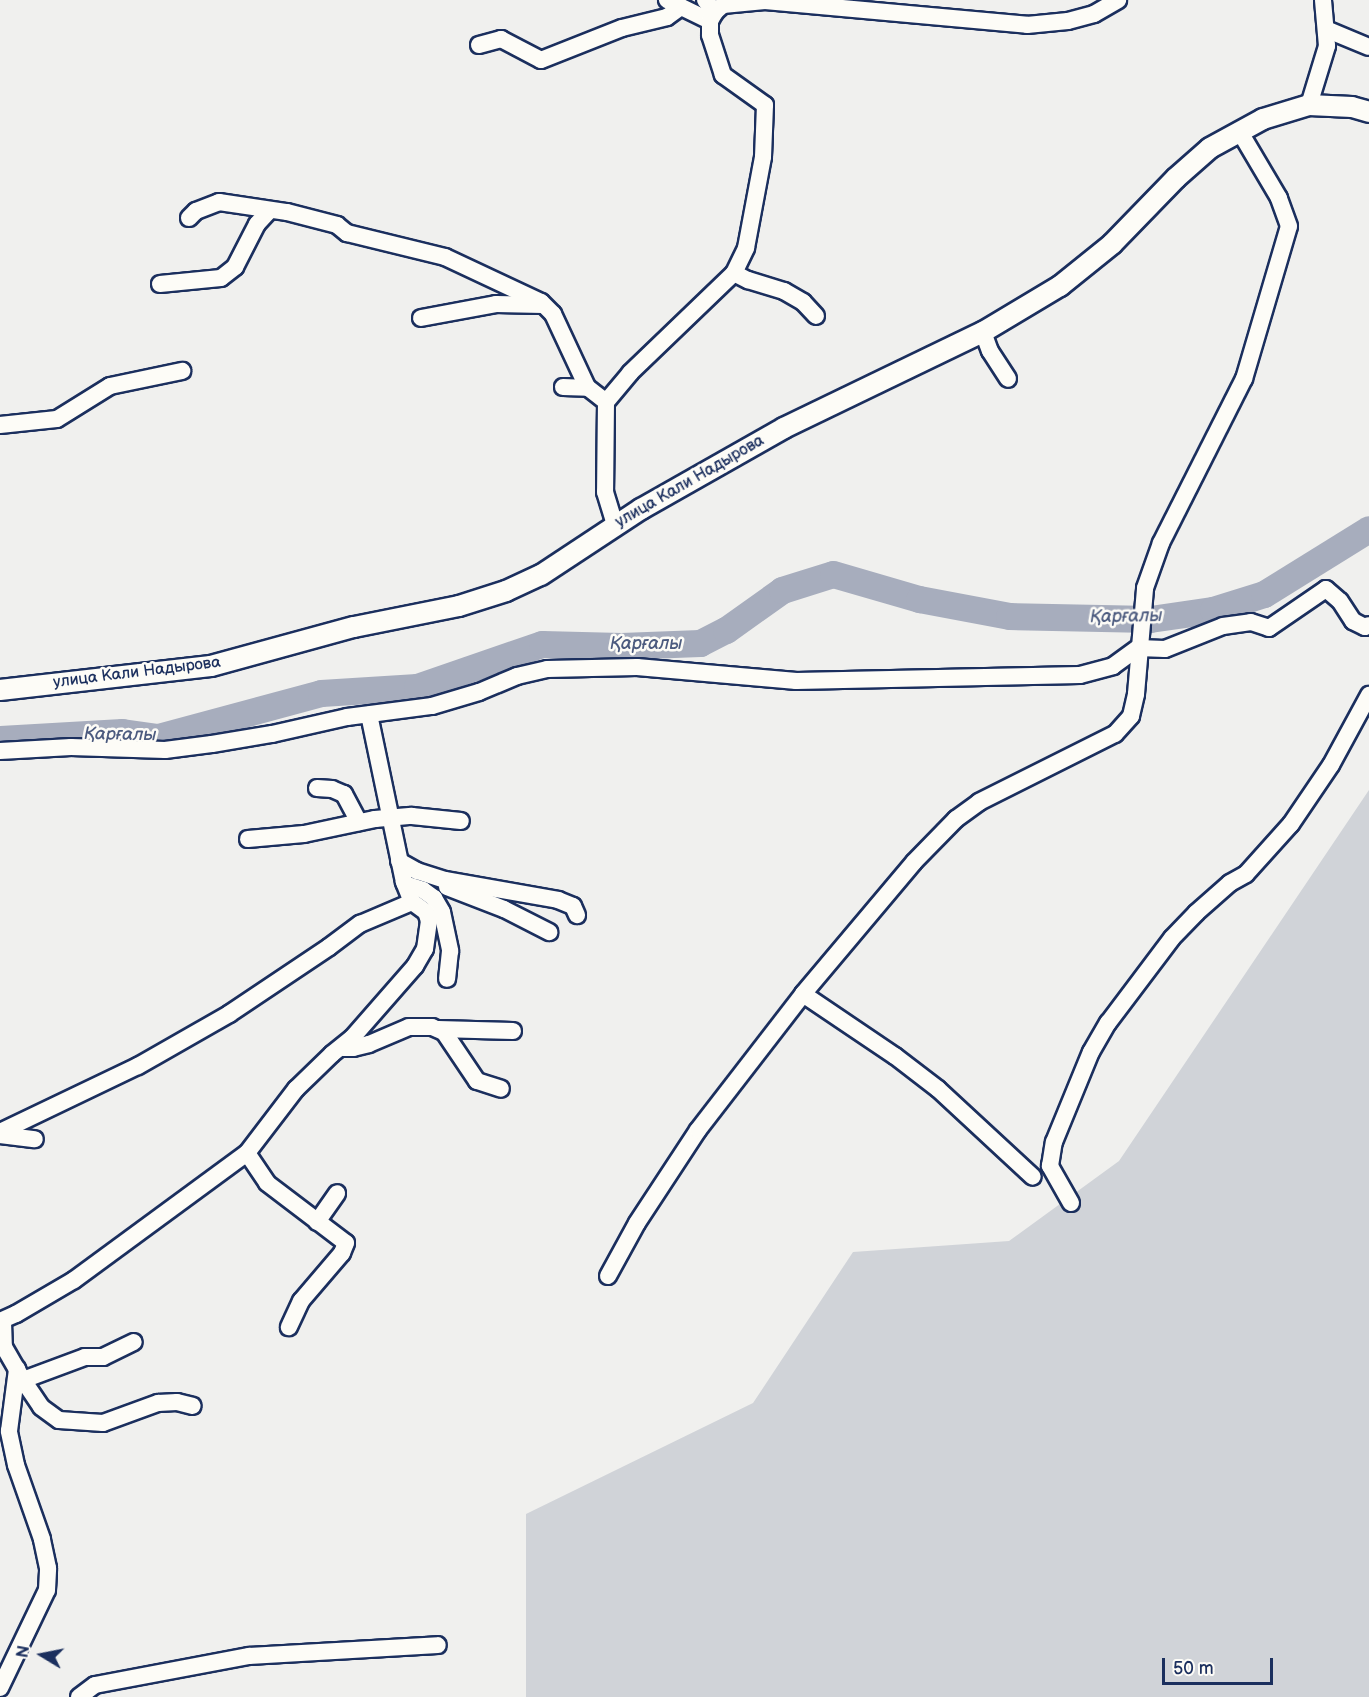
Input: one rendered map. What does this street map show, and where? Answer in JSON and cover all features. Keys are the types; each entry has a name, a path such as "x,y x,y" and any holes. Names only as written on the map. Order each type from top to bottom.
{"street":[{"path":"479,45 501,39 541,60 622,28 667,17 674,4 710,11 723,5 765,1 1027,25 1068,21 1094,14 1118,0"},
{"path":"1310,105 1324,63 1328,30 1323,0"},
{"path":"615,525 605,492 606,402 630,373 734,273 746,248 763,157 765,105 723,75 710,35 710,11"},
{"path":"1328,30 1369,47"},
{"name":"улица Кали Надырова","path":"0,690 211,666 354,627 459,606 506,591 541,575 615,525 784,428 983,332 1060,286 1112,244 1176,178 1210,148 1263,119 1310,105 1352,107 1369,112"},
{"path":"608,1276 638,1223 698,1130 803,994 894,884 956,819 1002,789 1093,747 1125,726 1134,707 1145,588 1161,543 1244,379 1289,226 1280,198 1240,132"},
{"path":"189,218 196,211 219,202 270,210 337,225 347,233 445,257 512,286 544,305 553,314 588,388 606,402"},
{"path":"160,284 221,278 235,267 257,224 270,210"},
{"path":"734,273 748,280 784,291 803,302 816,316"},
{"path":"421,318 496,304 544,305"},
{"path":"983,332 990,351 1008,379"},
{"path":"0,425 57,419 110,386 182,371"},
{"path":"563,387 588,388"},
{"path":"0,751 71,747 183,748 432,706 479,692 517,676 547,669 637,668 796,681 1080,675 1113,666 1138,648 1165,649 1223,626 1251,622 1269,628 1326,588 1340,601 1353,621 1365,627 1369,625"},
{"path":"1071,1203 1050,1166 1054,1142 1091,1052 1108,1023 1172,938 1230,883 1246,874 1292,824 1331,765 1369,694"},
{"path":"193,1406 177,1402 158,1402 103,1423 59,1420 41,1407 2,1348 2,1321 74,1280 248,1153 296,1089 332,1054 343,1048 415,966 425,949 429,921 426,912 412,902 405,884 369,715"},
{"path":"317,788 332,789 344,794 359,822"},
{"path":"248,839 304,834 359,822 412,816 461,821"},
{"path":"399,861 432,876 446,886 504,909 549,932"},
{"path":"432,876 491,890 558,900 573,906 577,915"},
{"path":"405,884 423,890 434,898 442,912 450,951 447,979"},
{"path":"0,1133 138,1066 229,1014 360,924 412,902"},
{"path":"803,994 895,1056 938,1089 1033,1176"},
{"path":"343,1048 369,1044 409,1027 513,1031"},
{"path":"438,1029 444,1032 458,1050 477,1081 501,1089"},
{"path":"0,1133 35,1139"},
{"path":"248,1153 267,1183 346,1243 342,1253 301,1301 289,1327"},
{"path":"317,1222 337,1192"},
{"path":"20,1375 85,1357 103,1357 134,1342"},
{"path":"0,1688 47,1590 48,1569 42,1539 11,1447 10,1419 20,1375"},
{"path":"0,1436 10,1419"},
{"path":"80,1697 94,1685 249,1656 438,1645"}],"shaded area":[{"path":"1369,790 1369,1697 526,1697 526,1514 753,1403 853,1252 1009,1241 1119,1161"}],"waterway":[{"name":"Қарғалы","path":"0,739 122,732 158,737 321,693 417,687 542,644 621,646 700,643 726,630 782,590 833,574 919,599 1009,616 1150,619 1213,610 1264,594 1369,529"}]}
